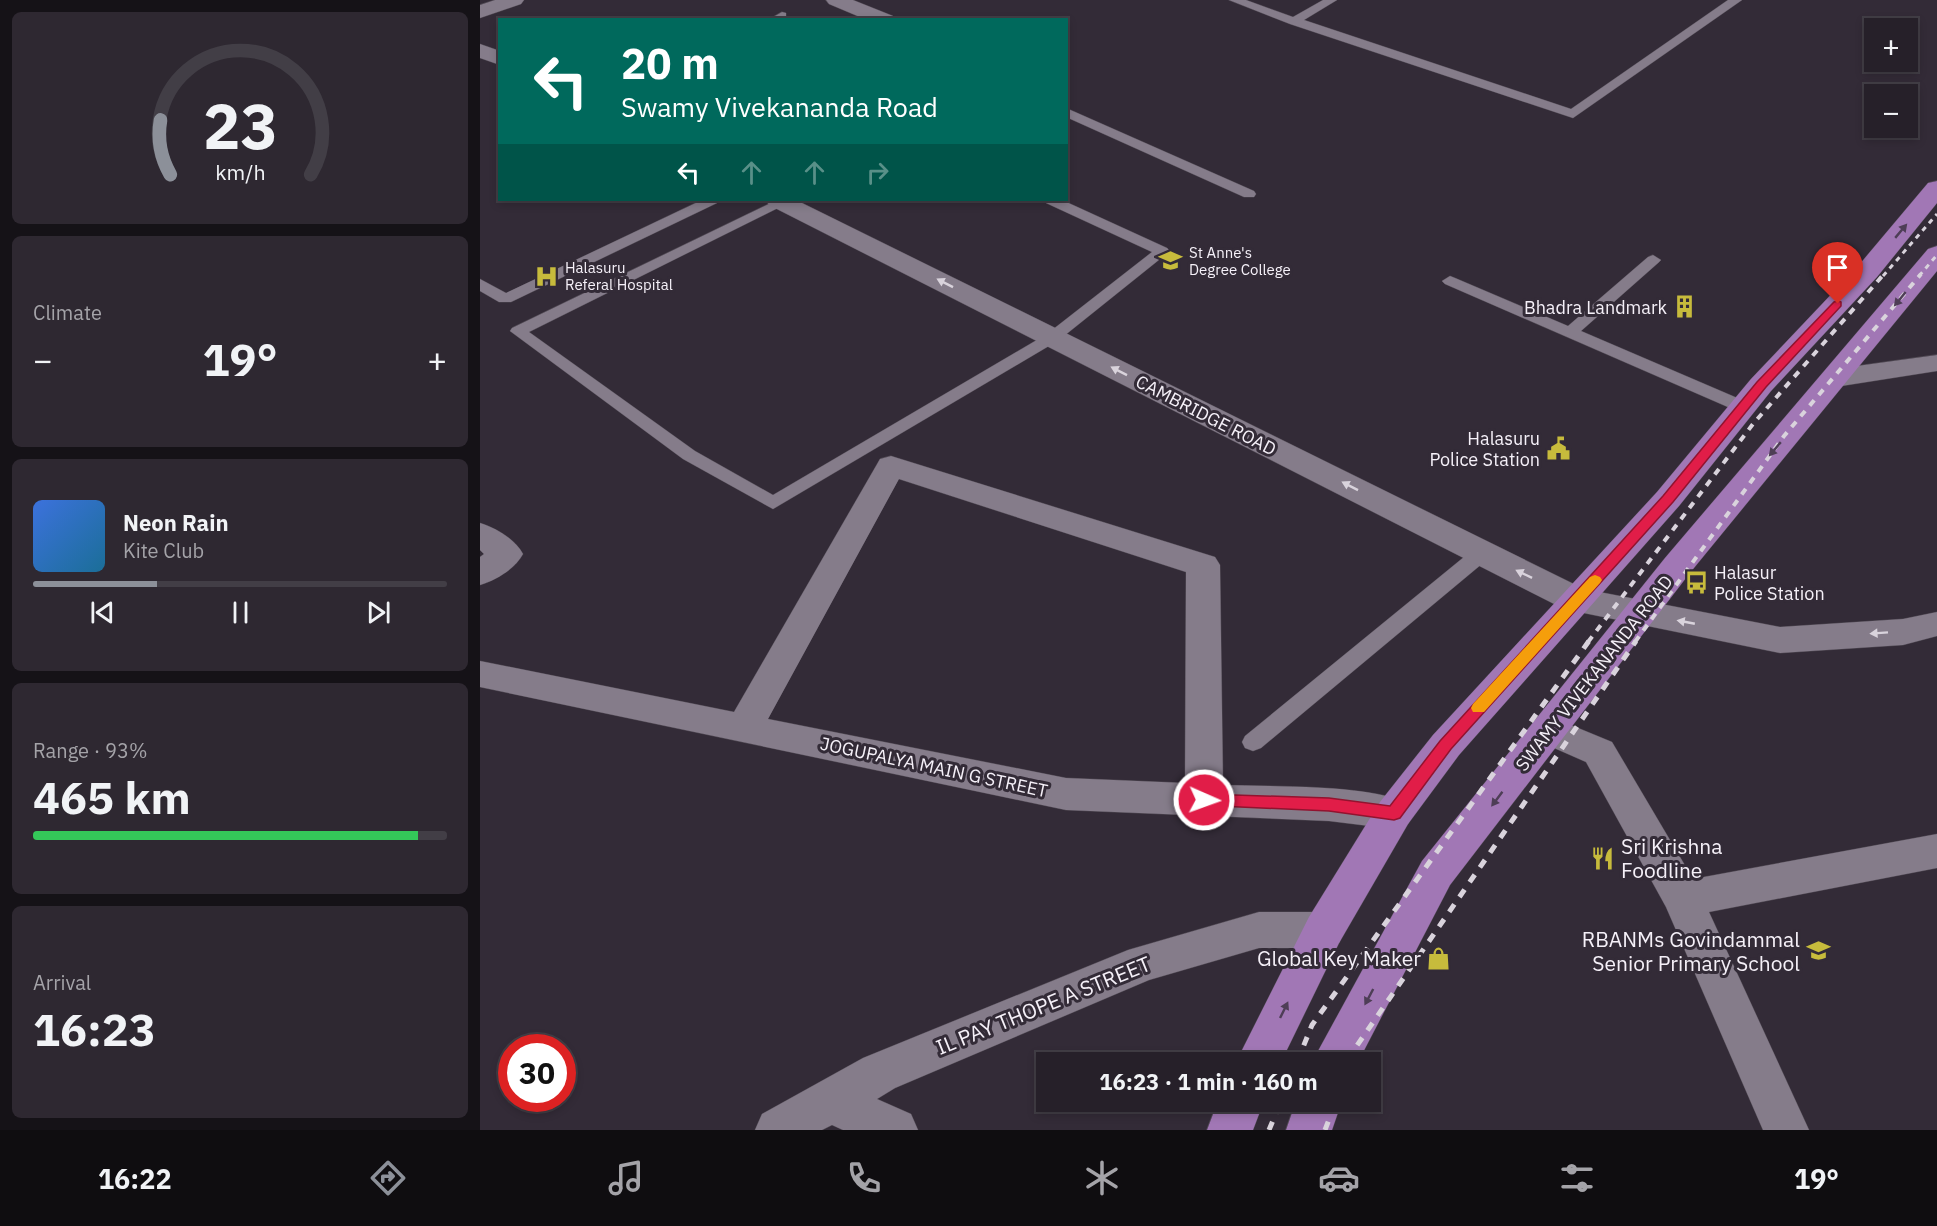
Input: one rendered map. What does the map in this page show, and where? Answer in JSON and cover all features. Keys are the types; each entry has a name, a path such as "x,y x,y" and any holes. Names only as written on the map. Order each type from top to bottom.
{"main road":[{"path":"1263,1052 1324,930 1394,813 1446,745 1668,499 1743,407 1868,272 1937,188"},
{"name":"SWAMY VIVEKANANDA ROAD","path":"1339,1052 1436,873 1640,613 1937,254"},
{"path":"1230,1130 1237,1112"},
{"path":"1309,1130 1316,1112"}],"street":[{"path":"480,12 514,0"},
{"path":"836,0 881,18"},
{"path":"480,50 498,59"},
{"name":"CAMBRIDGE ROAD","path":"780,201 1576,600 1780,640 1903,632 1937,624"},
{"path":"1835,378 1937,363"},
{"path":"744,728 891,466 1203,565 1204,800"},
{"path":"480,534 507,554 480,573"},
{"name":"JOGUPALYA MAIN G STREET","path":"480,674 1066,794 1329,805 1394,813"},
{"path":"1549,730 1599,752 1683,899 1786,1130"},
{"path":"1683,899 1937,850"},
{"name":"IL PAY THOPE A STREET","path":"778,1130 879,1073 1143,963 1259,930 1324,930"},
{"path":"830,1101 895,1130"}],"lane":[{"path":"1235,0 1573,114 1736,0"},
{"path":"1294,21 1331,0"},
{"path":"1068,113 1249,194"},
{"path":"480,284 505,299 710,201"},
{"path":"780,201 518,331 689,455 773,503 1053,338 1162,251 1053,201"},
{"path":"1570,332 1653,260"},
{"path":"1450,281 1743,407"},
{"path":"1253,742 1482,553"}],"railway":[{"path":"1883,276 1937,214"},
{"path":"1919,276 1937,255"},
{"path":"1588,642 1753,424 1884,274"},
{"path":"1635,642 1784,436 1921,274"},
{"path":"1301,1052 1312,1025 1589,641"},
{"path":"1354,1052 1636,641"},
{"path":"1269,1130 1276,1112"},
{"path":"1325,1130 1332,1112"}],"slow traffic":[{"path":"1478,708 1595,580"}],"place":[{"name":"St Anne's Degree College","path":"1171,261"},
{"name":"Halasuru Referal Hospital","path":"547,276"},
{"name":"Bhadra Landmark","path":"1685,307"},
{"name":"Halasuru Police Station","path":"1558,448"},
{"name":"Halasur Police Station","path":"1696,582"},
{"name":"Sri Krishna Foodline","path":"1603,858"},
{"name":"RBANMs Govindammal Senior Primary School","path":"1818,951"},
{"name":"Global Key Maker","path":"1439,958"}],"route":[{"path":"1204,800 1329,805 1394,813 1446,745 1668,499 1761,385 1838,304"}]}
